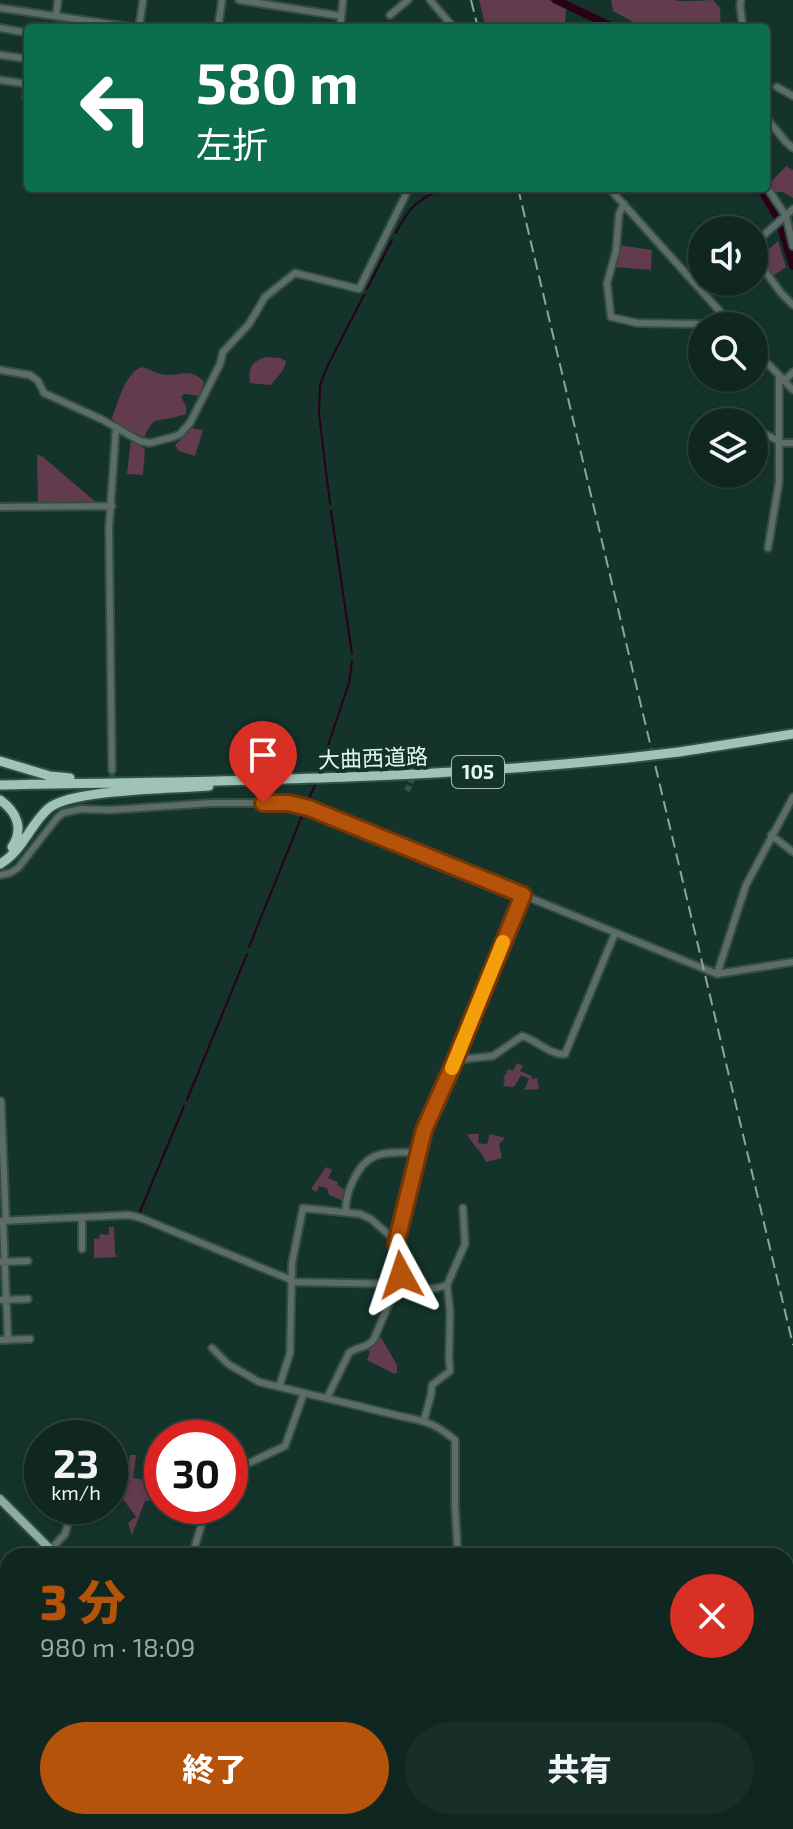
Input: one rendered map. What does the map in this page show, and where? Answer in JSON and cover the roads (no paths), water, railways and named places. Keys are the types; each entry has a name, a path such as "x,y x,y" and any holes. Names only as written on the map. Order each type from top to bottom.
{"highway":[{"name":"大曲西道路","path":"0,785 382,777 495,771 679,752 793,734"},
{"path":"0,761 50,776 104,783"},
{"path":"0,864 17,850 47,810 58,802 74,797 328,778"},
{"path":"0,800 15,818 19,835 14,845 0,857"}],"main road":[{"path":"0,1499 49,1548"}],"street":[{"path":"56,16 58,0"},
{"path":"139,24 143,0"},
{"path":"219,24 222,0"},
{"path":"239,0 341,16"},
{"path":"300,10 302,0"},
{"path":"340,24 343,0"},
{"path":"390,15 408,0"},
{"path":"430,0 451,24"},
{"path":"741,0 742,24"},
{"path":"0,8 111,24"},
{"path":"0,28 24,32"},
{"path":"0,55 24,58"},
{"path":"0,80 24,84"},
{"path":"777,87 793,96"},
{"path":"770,123 793,148"},
{"path":"0,370 30,375 38,381 44,393 145,443 180,434 195,415 223,352 249,324 265,297 295,273 359,289 407,192"},
{"path":"613,192 688,271"},
{"path":"769,192 784,217 793,246"},
{"path":"624,204 619,214 616,251 607,283 611,317 637,323 688,324"},
{"path":"768,231 793,209"},
{"path":"768,275 793,305"},
{"path":"710,296 722,312"},
{"path":"768,364 793,390"},
{"path":"782,378 793,372"},
{"path":"768,548 779,482 782,378"},
{"path":"112,770 109,529 116,427"},
{"path":"768,436 779,442 793,443"},
{"path":"0,507 112,506"},
{"path":"717,974 746,885 793,797"},
{"path":"110,810 111,798"},
{"path":"0,875 18,868 63,813 81,809 212,803 288,803 309,808 717,974 793,962"},
{"path":"771,835 793,852"},
{"path":"327,1398 349,1353 374,1339 397,1284 403,1268 396,1241 427,1120 523,895"},
{"path":"453,1065 465,1059 493,1056 522,1036 558,1055 565,1054 615,933"},
{"path":"1,1101 4,1340 30,1339"},
{"path":"346,1212 348,1191 358,1170 367,1160 379,1154 418,1152"},
{"path":"279,1387 290,1353 292,1263 303,1208 366,1216 396,1241"},
{"path":"424,1420 432,1385 451,1368 447,1285 465,1244 463,1208"},
{"path":"3,1221 129,1215 291,1281 397,1284 418,1289 447,1285"},
{"path":"82,1218 82,1249"},
{"path":"2,1262 28,1261"},
{"path":"3,1300 28,1299"},
{"path":"212,1348 228,1364 259,1382 424,1420 455,1440 458,1548"},
{"path":"248,1463 285,1446 304,1393"},
{"path":"57,1548 68,1524"},
{"path":"194,1548 202,1524"}],"waterway":[{"path":"556,0 607,24"},
{"path":"593,17 597,24"},
{"path":"396,233 415,205 436,192"},
{"path":"762,192 778,218 793,266"},
{"path":"367,289 392,240"},
{"path":"330,504 319,414 320,385 364,295"},
{"path":"331,511 352,654"},
{"path":"324,757 349,683 352,661"},
{"path":"320,770 322,764"},
{"path":"307,803 315,785"},
{"path":"249,947 304,811"},
{"path":"187,1100 247,954"},
{"path":"139,1214 184,1106"}],"tunnel":[{"path":"407,791 417,768"},
{"path":"111,798 112,770"}],"railway":[{"path":"471,0 477,24"},
{"path":"519,192 793,1345"}]}
